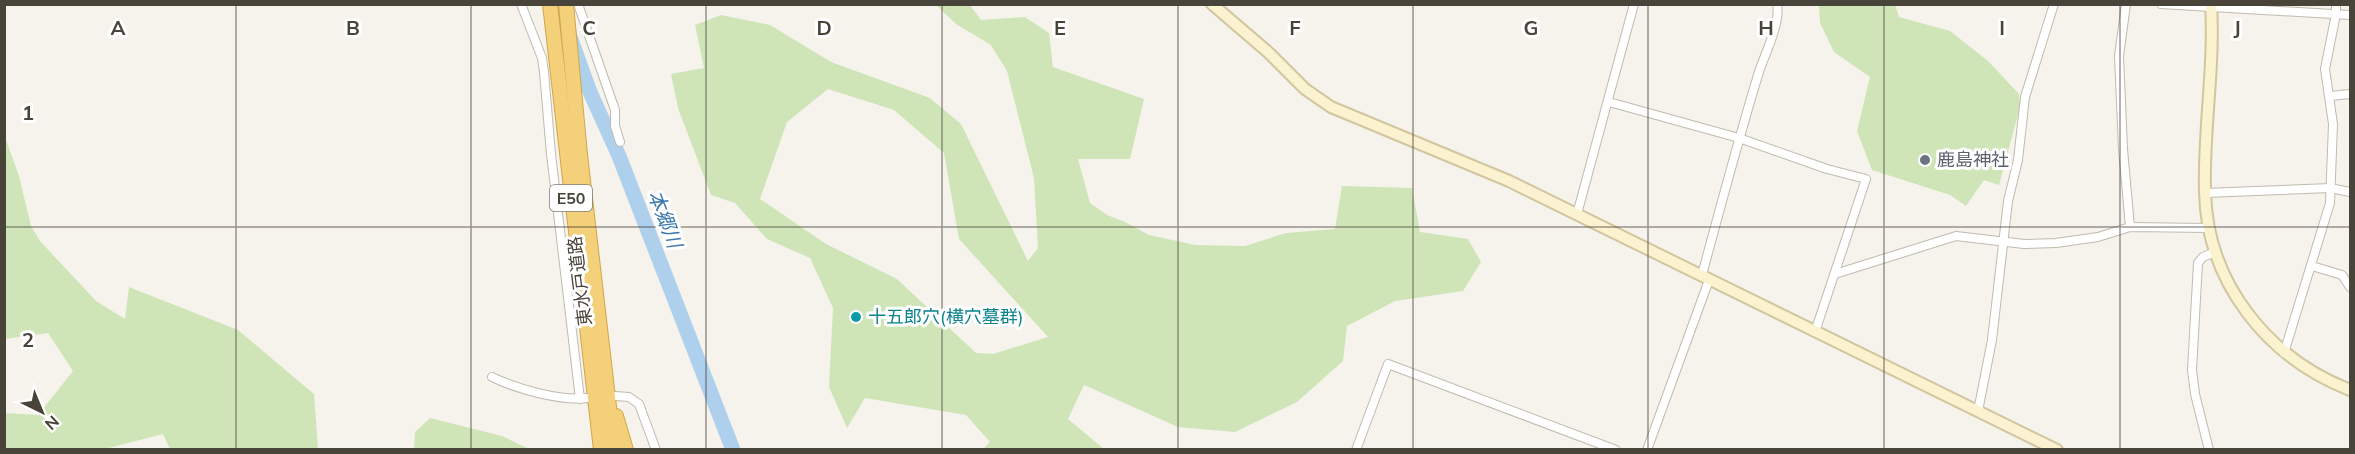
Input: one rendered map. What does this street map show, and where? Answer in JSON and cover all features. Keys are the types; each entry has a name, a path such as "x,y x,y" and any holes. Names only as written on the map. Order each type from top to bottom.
{"highway":[{"name":"東水戸道路","path":"550,4 596,395 614,450"},
{"name":"東水戸道路","path":"566,4 600,449"},
{"path":"596,395 626,450"}],"street":[{"path":"521,4 542,58 551,153 596,395"},
{"path":"578,4 615,110 615,126 620,142"},
{"path":"1212,4 1269,53 1305,90 1331,107 1509,181 2057,450"},
{"path":"1577,214 1634,4"},
{"path":"1647,450 1705,278 1739,138 1779,15 1778,4"},
{"path":"1978,411 1992,340 2008,201 2018,160 2025,97 2054,4"},
{"path":"2126,4 2119,56 2123,149 2130,227"},
{"path":"2161,4 2350,15"},
{"path":"2284,353 2330,203 2333,123 2325,69 2336,4"},
{"path":"2212,6 2205,193 2209,228 2215,252 2225,278 2243,309 2265,335 2284,353 2315,374 2350,390"},
{"path":"2330,96 2350,94"},
{"path":"1609,102 1739,138 1827,169 1866,180 1815,332"},
{"path":"2205,193 2330,188 2350,192"},
{"path":"1835,274 1956,236 2024,244 2056,243 2098,237 2130,227 2209,228"},
{"path":"2209,450 2195,394 2192,370 2198,263 2203,257 2215,252"},
{"path":"2312,266 2342,275 2350,287"},
{"path":"1356,450 1388,364 1616,450"},
{"path":"492,377 504,383 570,400 596,395 629,397 639,404 656,450"}],"green space":[{"path":"936,5 970,5 981,20 1025,17 1049,33 1053,67 1144,99 1130,159 1078,159 1090,203 1107,215 1149,235 1195,245 1245,246 1286,233 1335,229 1342,186 1412,188 1420,232 1468,239 1481,262 1463,291 1395,301 1347,326 1343,361 1297,402 1235,432 1178,427 1084,385 1068,419 1104,449 983,449 990,442 966,415 865,398 847,428 829,387 833,308 810,258 767,239 735,203 711,195 678,108 671,74 704,68 695,25 721,15 770,25 831,62 930,98 961,124 1028,261 1038,248 1034,178 1007,71 991,45 956,24","holes":["828,89 894,110 944,153 959,239 1048,337 993,354 976,353 897,279 826,244 760,199 787,122"]},
{"path":"1819,5 1895,5 1899,17 1950,31 1988,61 2019,94 2020,107 1999,185 1984,180 1966,206 1950,195 1872,170 1857,131 1870,77 1834,52 1820,23"},
{"path":"5,137 19,176 31,226 40,241 96,301 125,319 129,287 238,330 314,394 318,449 170,449 163,434 105,449 5,449 5,413 38,415 73,371 48,333 5,339"},
{"path":"430,418 502,436 529,449 414,449 415,432"}],"waterway":[{"name":"本郷川","path":"558,4 590,92 619,156 733,450"}],"place":[{"name":"鹿島神社","path":"1925,160"},
{"name":"十五郎穴(横穴墓群)","path":"856,317"}]}
